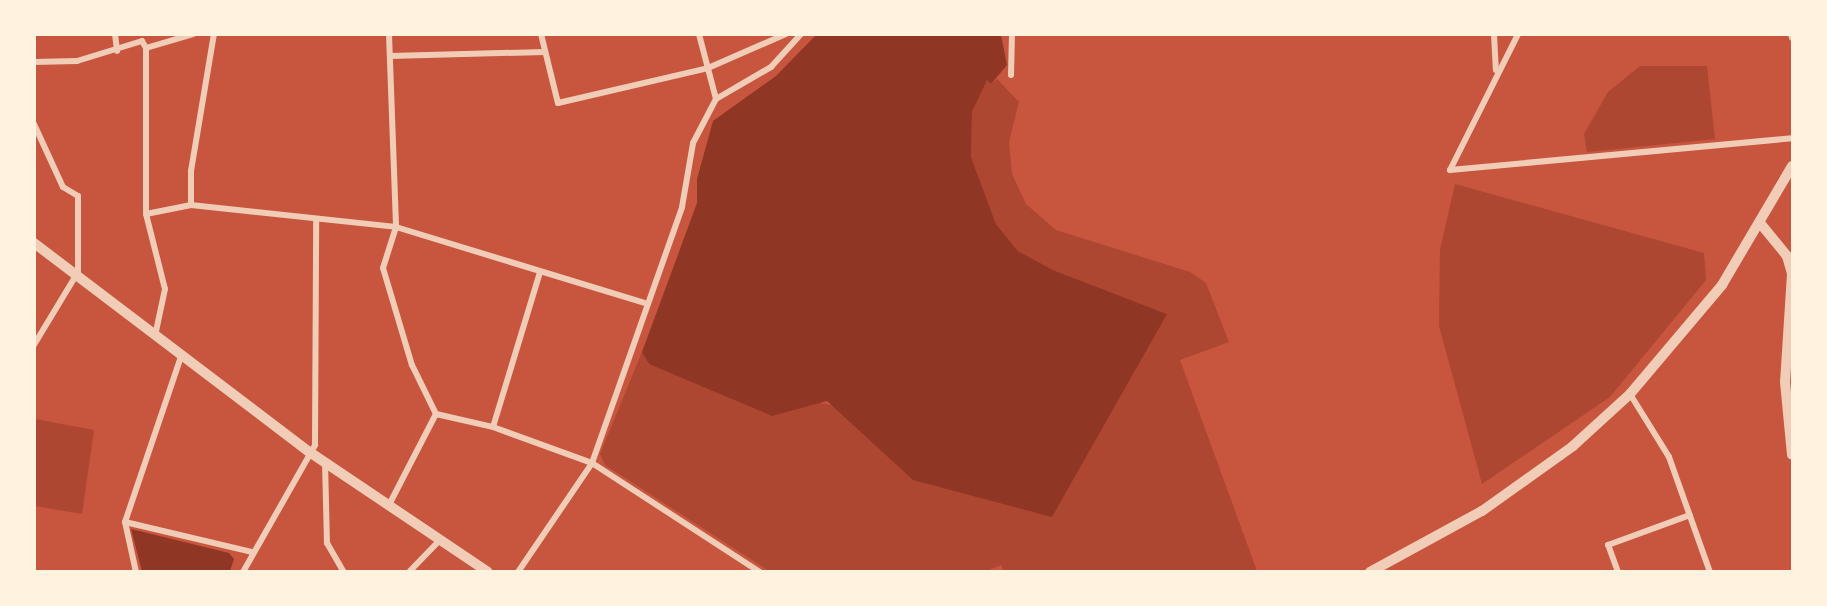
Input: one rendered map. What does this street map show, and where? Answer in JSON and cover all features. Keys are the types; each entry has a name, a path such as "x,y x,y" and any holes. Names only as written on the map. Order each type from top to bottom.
{"street":[{"path":"115,34 117,51"},
{"path":"146,48 193,34"},
{"path":"191,205 191,171 214,34"},
{"path":"389,34 396,227 383,268 412,365 436,414"},
{"path":"541,34 558,103 708,68 786,34"},
{"path":"699,34 716,99"},
{"path":"518,572 592,463 644,303 682,207 693,143 716,99 771,67 801,34"},
{"path":"1011,75 1012,34"},
{"path":"1494,34 1496,71"},
{"path":"1518,34 1496,71 1450,170 1792,138"},
{"path":"34,62 77,61 117,51 142,41 146,48 146,214 165,289 155,336"},
{"path":"390,56 545,52"},
{"path":"34,124 63,187 78,196 78,272 34,345"},
{"path":"1370,572 1482,511 1573,446 1630,393 1698,317 1760,223 1792,166"},
{"path":"146,214 191,205 396,227 644,303"},
{"path":"243,572 252,552 311,453 316,220"},
{"path":"1760,223 1787,256 1792,274 1785,382 1792,455"},
{"path":"34,243 78,272 181,357 311,453 390,503 488,572"},
{"path":"493,427 540,272"},
{"path":"135,572 125,522 181,357"},
{"path":"1630,393 1669,457 1710,572"},
{"path":"436,414 493,427 592,463 760,572"},
{"path":"390,503 436,414"},
{"path":"325,461 327,543 344,572"},
{"path":"1618,572 1608,545 1690,515"},
{"path":"125,522 252,552"},
{"path":"409,572 440,540"}],"shaded area":[{"path":"816,35 1001,35 1007,65 991,84 987,80 972,112 971,157 996,224 1018,251 1053,270 1167,314 1052,517 913,480 827,401 772,416 649,364 642,352 697,203 697,179 713,121 776,76"},
{"path":"1640,66 1707,66 1715,139 1587,152 1584,134 1608,92"},
{"path":"987,79 991,84 997,79 1019,102 1009,142 1012,174 1026,204 1056,230 1190,272 1206,283 1229,342 1180,360 1257,571 1004,572 1001,565 984,572 769,571 605,465 600,454 642,352 649,364 839,407 1167,314 1053,270 1018,251 996,224 971,157 972,112"},
{"path":"1455,184 1704,253 1706,280 1610,397 1482,484 1439,326 1440,250"},
{"path":"35,419 94,430 82,514 35,506"},
{"path":"131,529 229,553 234,559 230,571 142,571"}]}
